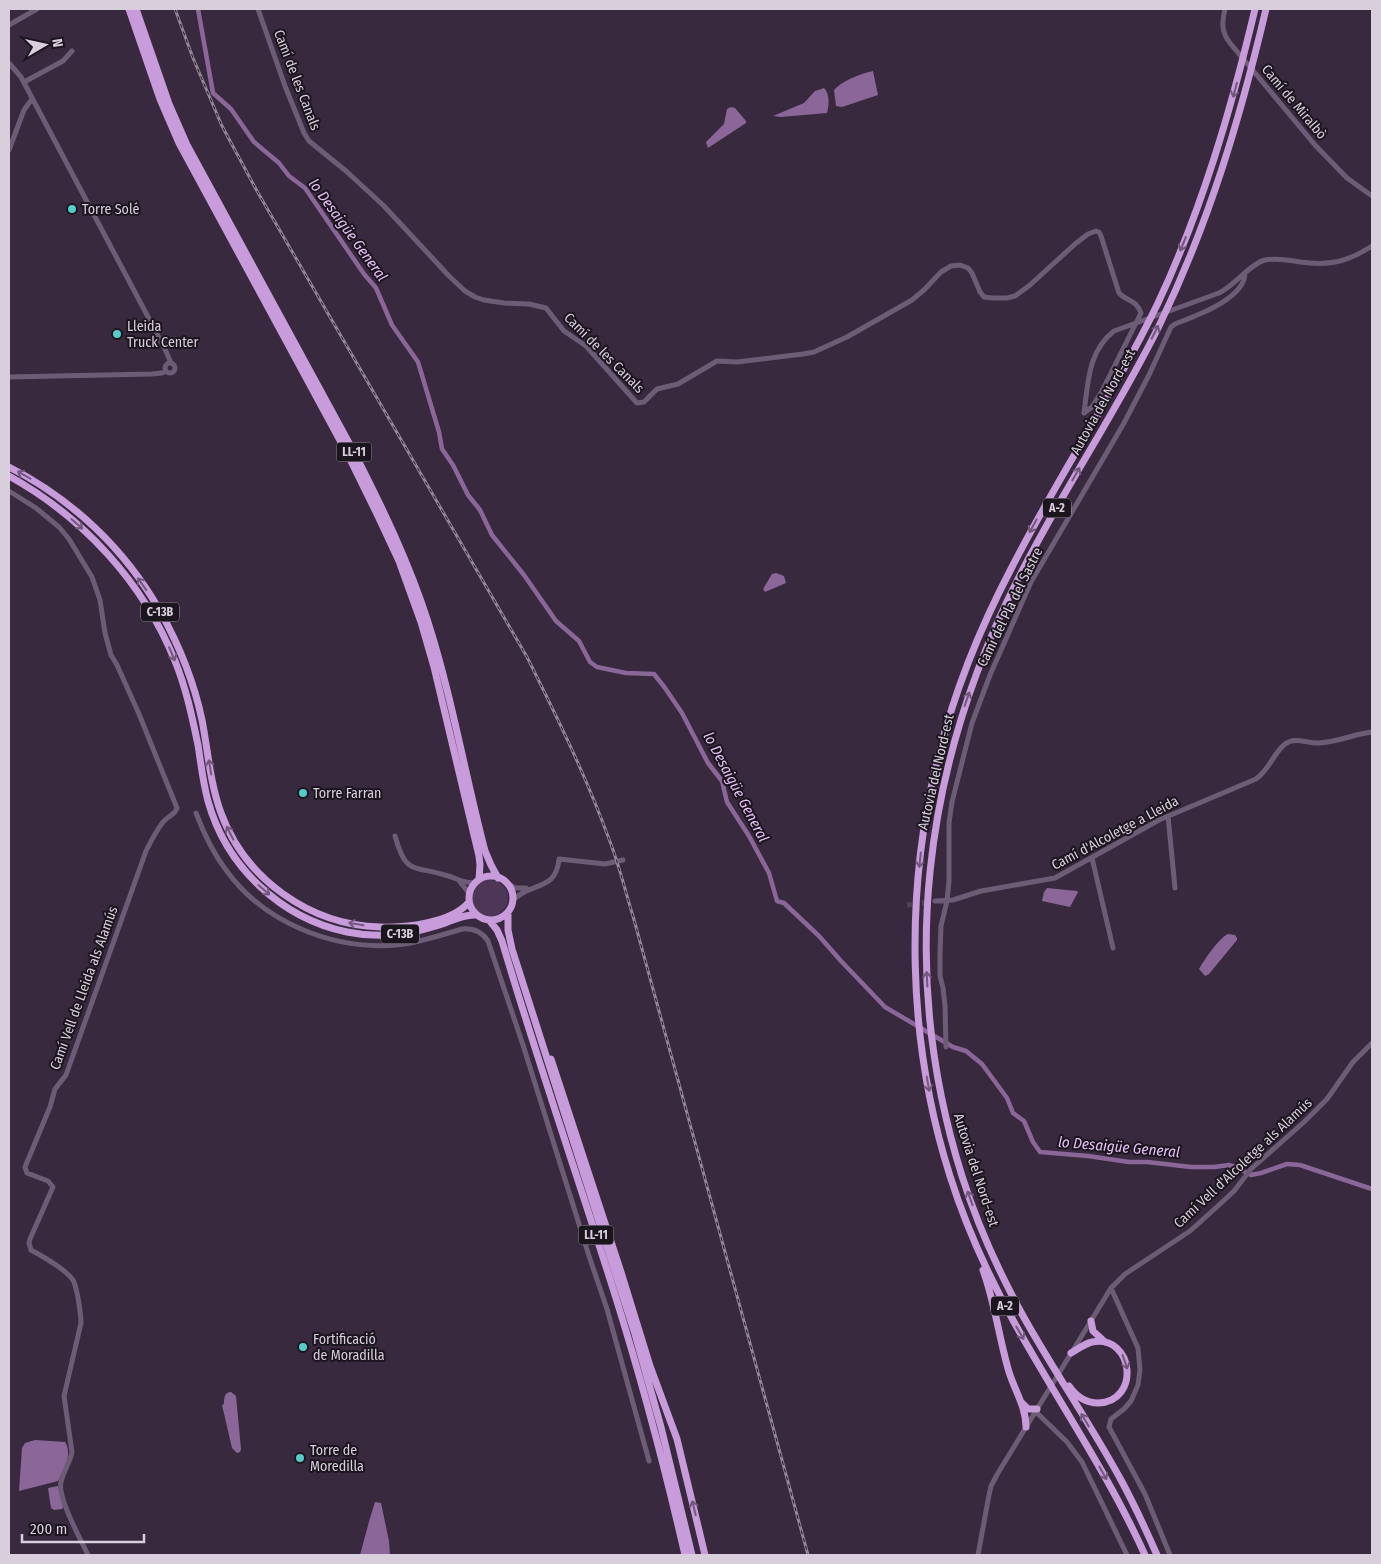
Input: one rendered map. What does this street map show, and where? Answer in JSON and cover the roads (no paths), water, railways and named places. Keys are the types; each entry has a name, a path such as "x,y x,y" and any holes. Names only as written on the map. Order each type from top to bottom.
{"highway":[{"name":"LL-11","path":"129,9 160,99 179,143 348,455 378,514 402,569 421,622 442,696 478,854 480,865 477,881"},
{"name":"LL-11","path":"136,9 169,104 187,145 355,454 374,490 403,554 438,652 485,851 490,865 498,878"},
{"name":"Autovia del Nord-est","path":"1145,1555 1105,1474 1014,1322 975,1244 964,1218 945,1160 932,1108 920,1036 915,935 920,857 935,769 952,709 978,638 1010,571 1040,515 1146,328 1173,269 1218,149 1255,9"},
{"name":"Autovia del Nord-est","path":"1157,1555 1122,1482 1032,1331 994,1259 969,1197 951,1138 932,1042 926,952 929,872 936,822 949,758 963,710 981,660 1019,577 1132,377 1189,261 1228,154 1248,84 1266,9"},
{"name":"C-13B","path":"9,467 52,493 94,527 125,561 156,605 173,636 190,677 202,720 213,787 221,814 242,854 268,883 286,897 310,911 341,921 371,927 400,927 432,921 458,911 469,902"},
{"name":"C-13B","path":"9,476 43,497 84,529 121,569 149,609 168,646 185,689 194,726 206,794 215,822 225,843 237,861 257,884 275,899 301,916 330,927 358,934 386,935 414,932 437,926 465,915 476,915"},
{"path":"508,912 502,917 489,920 482,919 471,909 469,893 477,881 490,876 506,882 512,892 512,900"},
{"name":"LL-11","path":"512,900 508,912 509,935 519,973 632,1326 661,1427 692,1555"},
{"name":"LL-11","path":"489,920 501,938 526,1021 616,1296 653,1426 685,1555"},
{"path":"519,973 525,984 564,1096 650,1366 677,1440 705,1555"},
{"name":"A-2","path":"975,1244 991,1294 1010,1372 1025,1413 1026,1427"},
{"name":"A-2","path":"994,1259 1002,1268 1070,1388 1079,1397 1101,1403 1110,1400 1120,1393 1126,1384 1128,1373 1126,1361 1119,1351 1093,1331 1091,1321"},
{"path":"1071,1353 1090,1343 1105,1342"},
{"path":"1022,1403 1028,1409 1036,1410"}],"street":[{"path":"9,25 37,9"},
{"name":"Camí de les Canals","path":"258,9 285,86 303,132 309,141 343,168 380,202 465,291 484,300 532,304 546,308 562,329 586,346 638,403 644,402 657,389 678,384 718,360 740,362 814,352 853,334 902,306 919,294 941,272 951,266 960,265 968,268 972,272 984,297 1007,298 1015,296 1026,289 1058,258 1094,231 1099,232 1119,293 1136,303 1141,313 1098,396 1092,407 1084,413 1092,363 1098,348 1114,331 1131,324 1184,306 1224,290 1245,274"},
{"name":"Camí de Miralbò","path":"1225,9 1222,22 1223,31 1230,43 1315,145 1342,173 1372,196"},
{"path":"24,82 63,61 72,51"},
{"path":"9,62 24,82 171,362 175,365 175,370 171,373 166,371 152,374 9,377"},
{"path":"9,150 26,107 32,99"},
{"path":"1245,274 1257,264 1268,260 1332,264 1372,246"},
{"name":"Camí del Pla del Sastre","path":"946,1044 945,1006 940,976 940,954 942,922 947,901 949,874 949,818 962,759 981,697 1035,575 1132,408 1171,328 1175,324 1204,312 1232,296 1242,286 1245,274"},
{"path":"166,371 166,366 171,362"},
{"name":"Camí Vell de Lleida als Alamús","path":"9,490 36,508 59,527 69,539 92,577 100,600 104,633 111,655 139,714 177,808 156,831 143,858 66,1075 55,1090 50,1107 25,1167 27,1173 48,1181 53,1186 30,1239 29,1247 58,1266 74,1281 80,1312 81,1323 64,1396 72,1452 61,1487 67,1511 88,1555"},
{"name":"Camí d'Alcoletge a Lleida","path":"936,901 947,901 993,889 1054,878 1149,825 1256,780 1284,746 1292,741 1320,743 1372,732"},
{"path":"196,813 208,842 226,871 235,881 263,907 281,919 307,932 351,943 396,945 421,941 469,928 479,932 488,941 607,1309 649,1461"},
{"path":"1168,816 1175,888"},
{"path":"395,836 402,856 408,865 445,875 460,882 469,893"},
{"path":"1092,858 1113,948"},
{"path":"512,900 529,888 551,880 556,873 558,859 605,864 622,860"},
{"path":"460,882 477,881"},
{"path":"506,882 515,888 529,888"},
{"name":"Camí Vell d'Alcoletge als Alamús","path":"978,1555 991,1486 1111,1288 1125,1274 1195,1228 1229,1196 1249,1171 1318,1109 1335,1090 1356,1058 1372,1043"},
{"path":"1111,1288 1138,1348 1140,1373 1131,1402 1111,1419 1109,1427 1145,1494 1170,1555"},
{"path":"1036,1410 1067,1442 1082,1462 1127,1555"}],"waterway":[{"name":"lo Desaigüe General","path":"198,9 213,93 231,109 254,142 279,163 289,176 305,188 364,274 376,288 392,325 418,362 439,432 442,449 453,465 468,495 480,510 492,535 524,575 556,621 579,641 590,662 597,667 626,673 654,674 665,688 682,713 708,763 722,781 727,802 749,836 769,873 777,901 784,903 819,936 885,1007 953,1047 966,1051 982,1064 1007,1098 1013,1113 1024,1121 1033,1142 1040,1152 1191,1167 1229,1165 1251,1175 1287,1164 1300,1165 1372,1189"}],"tunnel":[{"path":"907,905 930,902"}],"railway":[{"path":"175,9 193,58 222,126 257,191 527,657 591,792 613,848 633,916 808,1555"}],"place":[{"name":"Torre Solé","path":"72,209"},
{"name":"Lleida Truck Center","path":"117,334"},
{"name":"Torre Farran","path":"303,793"},
{"name":"Fortificació de Moradilla","path":"303,1347"},
{"name":"Torre de Moredilla","path":"300,1458"}]}
